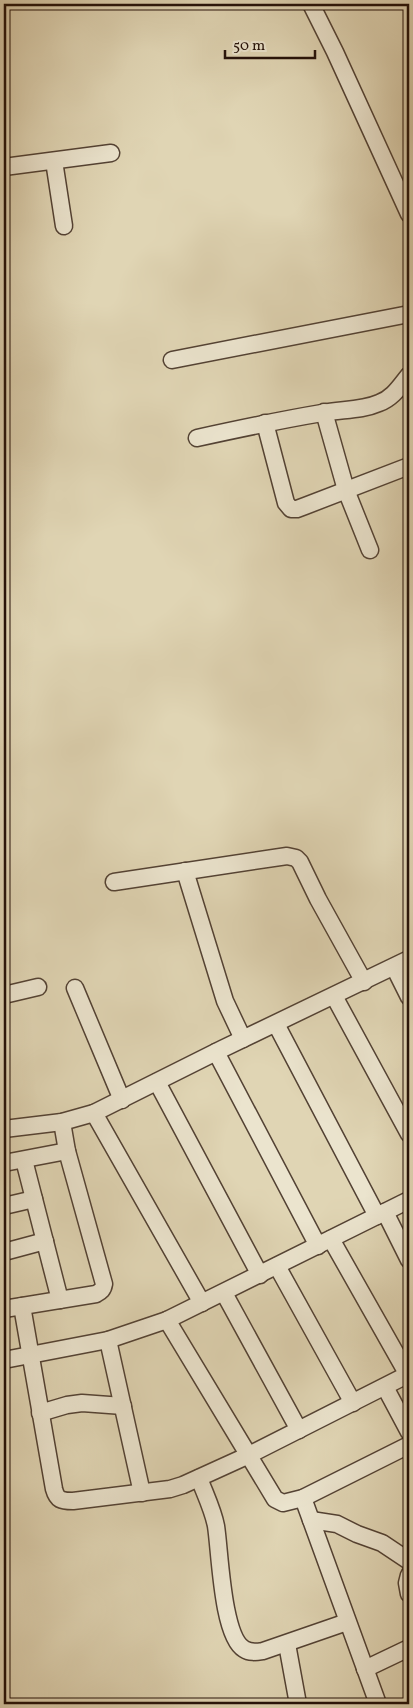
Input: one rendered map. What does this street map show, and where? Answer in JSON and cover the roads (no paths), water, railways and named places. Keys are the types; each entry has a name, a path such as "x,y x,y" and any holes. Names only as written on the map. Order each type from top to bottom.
{"street":[{"path":"311,4 409,214"},
{"path":"4,167 111,153"},
{"path":"54,161 64,226"},
{"path":"172,360 409,314"},
{"path":"197,438 265,423 324,412 362,408 379,403 392,396 409,375"},
{"path":"324,412 346,490 370,550"},
{"path":"265,423 286,503 291,508 297,509 409,468"},
{"path":"114,882 287,856 296,858 300,862 318,899 364,982"},
{"path":"185,871 226,1001 243,1039"},
{"path":"4,1129 62,1122 94,1113 409,959"},
{"path":"394,967 409,997"},
{"path":"4,996 38,987"},
{"path":"75,988 122,1100"},
{"path":"334,996 409,1134"},
{"path":"276,1024 381,1214 409,1260"},
{"path":"22,1306 56,1497 62,1501 170,1489 249,1456 409,1375 325,1242 216,1052"},
{"path":"157,1082 260,1275"},
{"path":"94,1113 202,1303"},
{"path":"4,1309 96,1294 102,1291 104,1284 67,1151 62,1122"},
{"path":"4,1163 67,1151"},
{"path":"24,1160 60,1300"},
{"path":"4,1206 34,1199"},
{"path":"4,1360 108,1340 167,1320 409,1200"},
{"path":"4,1252 45,1241"},
{"path":"278,1266 354,1402"},
{"path":"224,1293 299,1430"},
{"path":"167,1320 275,1499 283,1503 303,1498 409,1445"},
{"path":"108,1340 142,1493"},
{"path":"385,1387 409,1432"},
{"path":"40,1413 82,1403 122,1406"},
{"path":"199,1478 216,1526 220,1572 230,1622 237,1643 243,1649 252,1652 263,1651 347,1622"},
{"path":"303,1498 378,1704"},
{"path":"311,1520 337,1524 382,1543 409,1560"},
{"path":"409,1575 407,1583 409,1594"},
{"path":"287,1644 298,1704"},
{"path":"365,1669 409,1648"}]}
